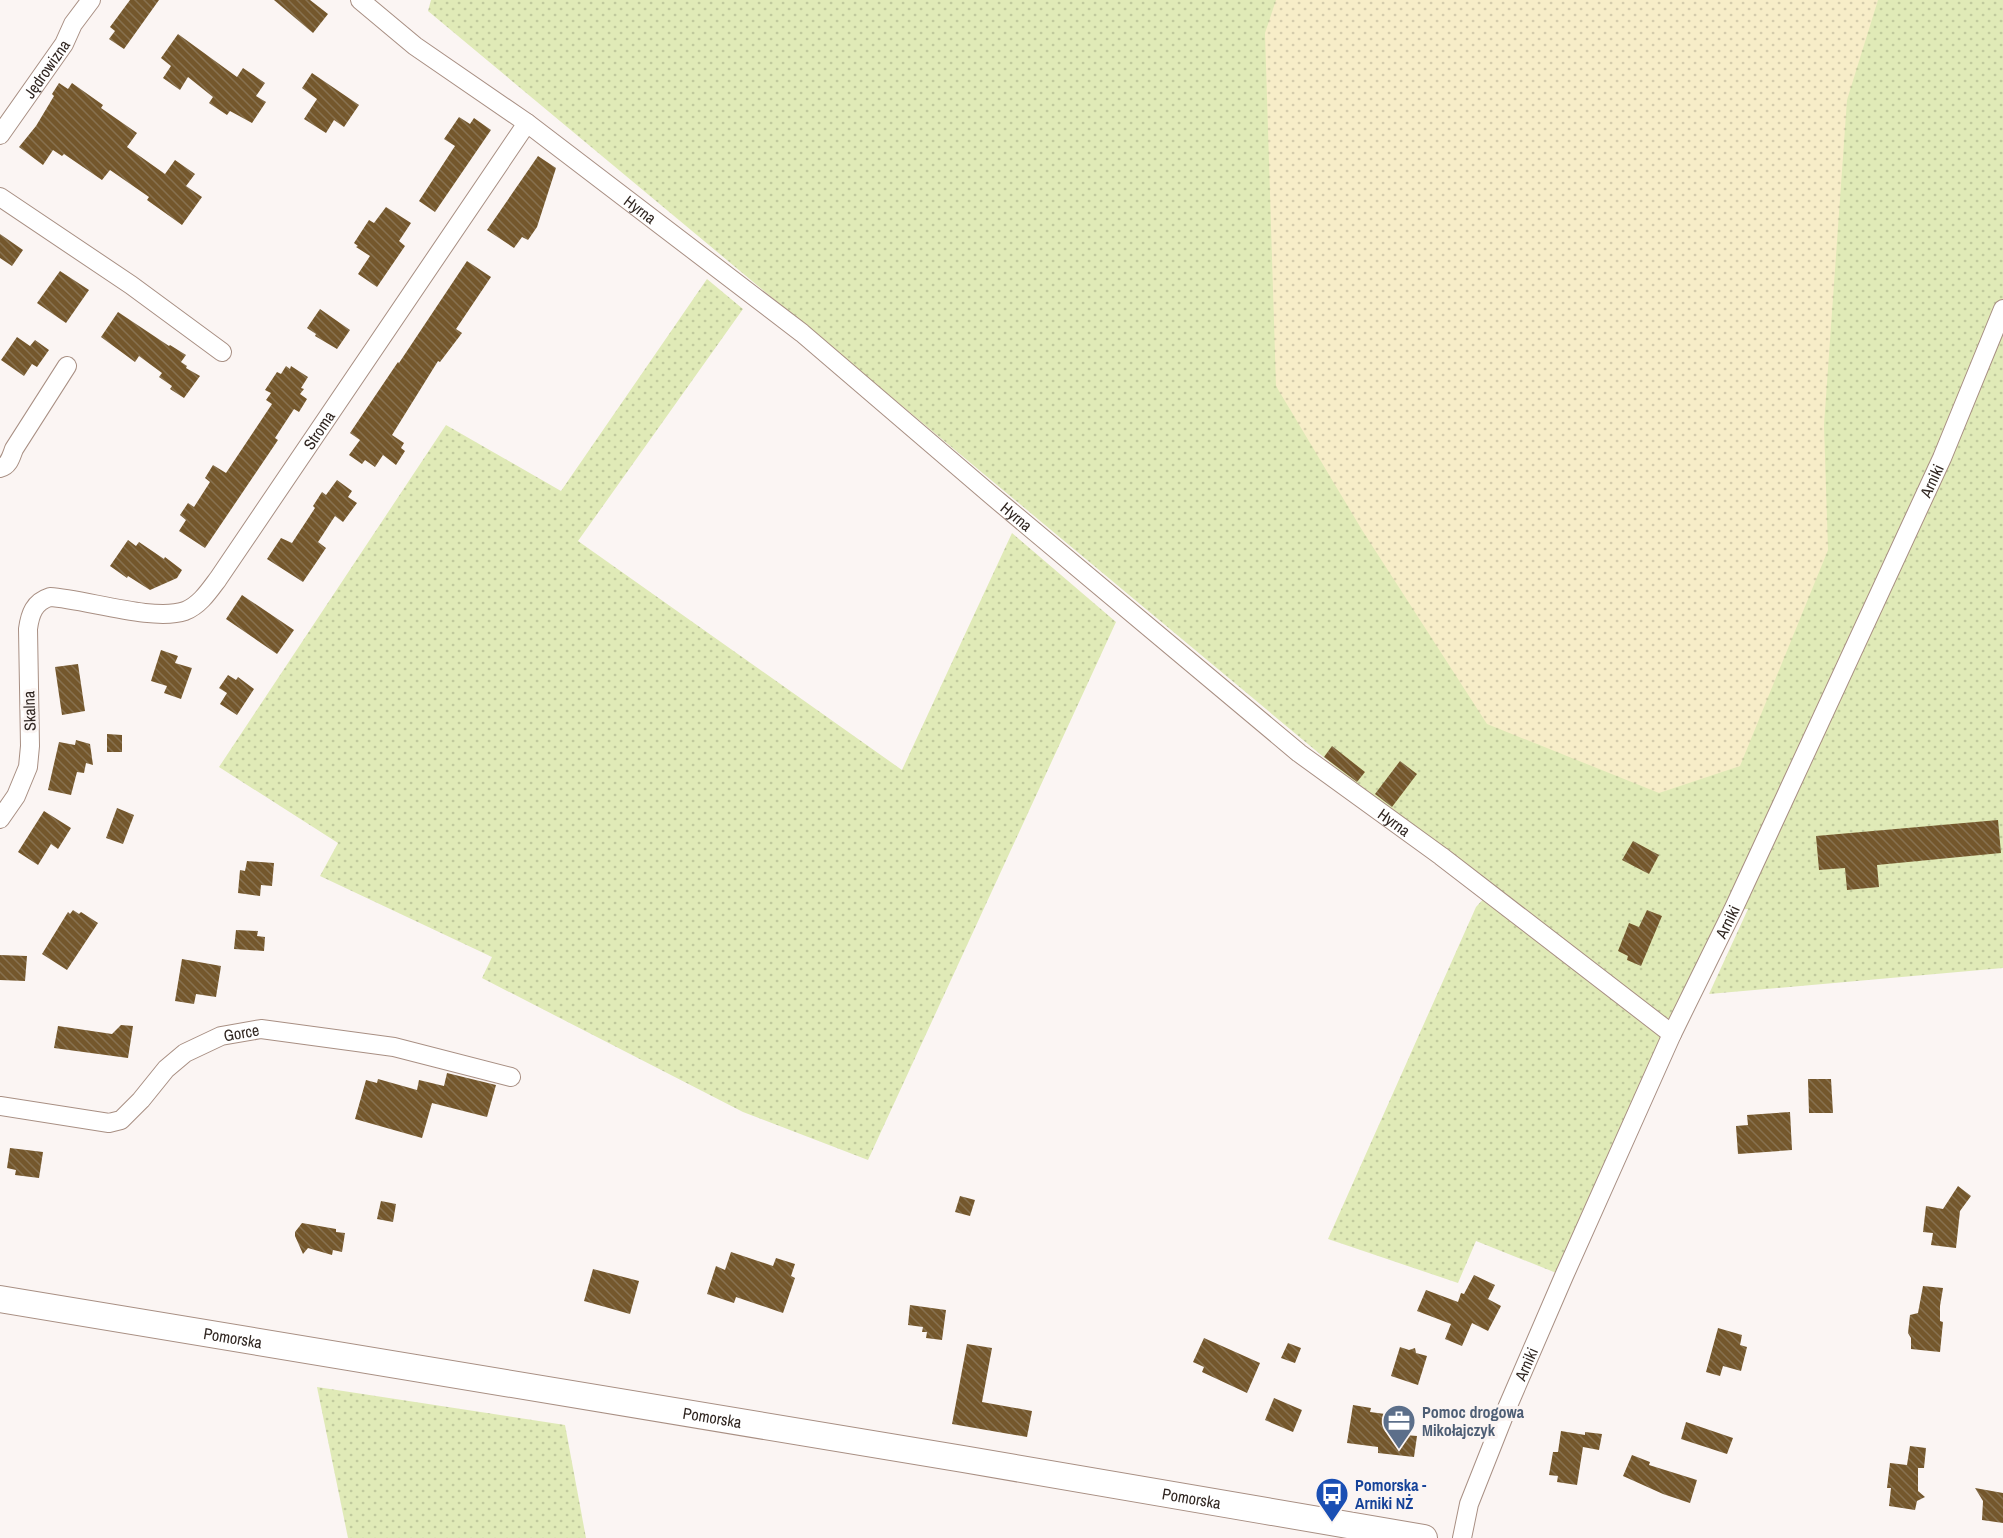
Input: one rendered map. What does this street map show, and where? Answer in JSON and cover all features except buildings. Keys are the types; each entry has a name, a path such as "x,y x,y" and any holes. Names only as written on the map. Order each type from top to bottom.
{"street":[{"name":"Jędrowizna","path":"0,135 64,44 73,24 91,0"},
{"name":"Hyrna","path":"360,0 415,46 527,123 802,333 1299,753 1441,856 1672,1034"},
{"name":"Stroma","path":"41,600 50,597 62,598 130,611 166,613 183,611 200,602 218,579 527,123"},
{"path":"0,196 131,285 222,352"},
{"name":"Arniki","path":"1462,1538 1469,1504 1507,1408 1672,1034 1733,910 1942,458 2003,309"},
{"path":"0,468 9,462 14,449 67,366"},
{"name":"Skalna","path":"0,819 16,796 27,767 30,746 28,629 34,607 41,600"},
{"name":"Gorce","path":"0,1106 109,1123 121,1120 166,1069 185,1053 221,1036 261,1029 394,1047 511,1077"},
{"name":"Pomorska","path":"0,1299 1424,1538"}],"green space":[{"path":"431,0 2003,0 2003,968 1709,994 1748,909 1733,910 1564,1276 1476,1241 1458,1283 1328,1239 1476,907 1488,894 428,11"},
{"path":"707,279 743,309 578,541 902,770 1012,533 1116,622 868,1160 743,1112 482,978 492,957 320,876 338,843 219,767 446,425 561,491"},
{"path":"317,1387 565,1425 586,1538 348,1538"}],"sand":[{"path":"1276,0 1878,0 1847,100 1824,425 1828,550 1740,766 1659,793 1487,724 1362,530 1276,386 1265,33"}],"place":[{"name":"Pomoc drogowa Mikołajczyk","path":"1399,1450"},
{"name":"Pomorska - Arniki NŻ","path":"1332,1523"}]}
